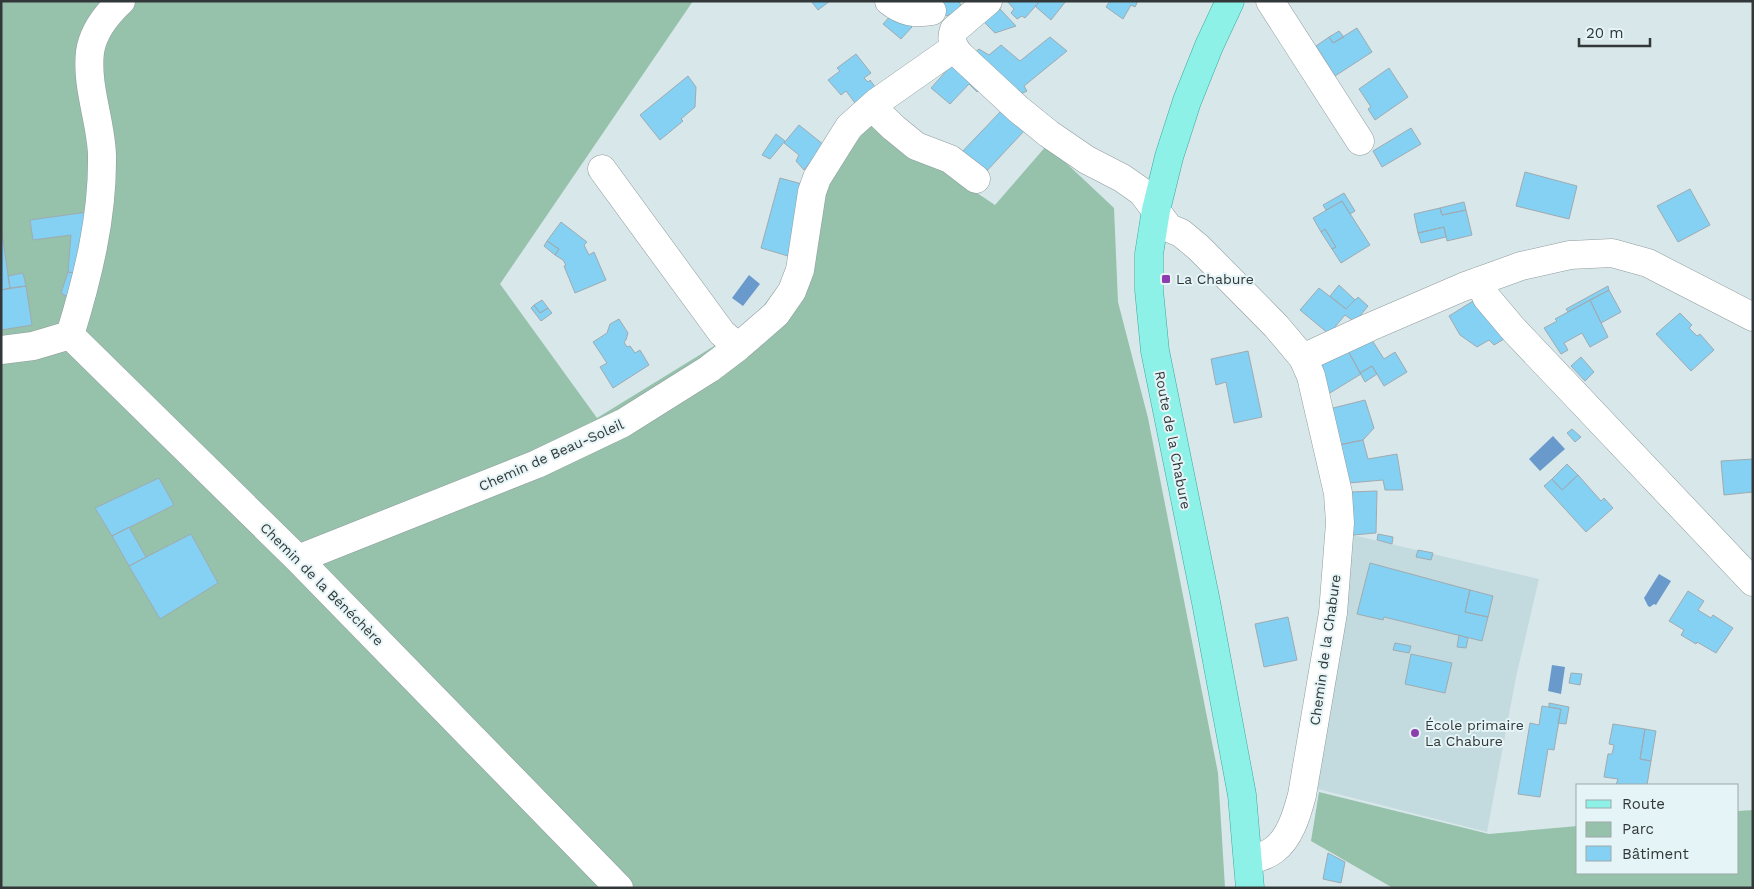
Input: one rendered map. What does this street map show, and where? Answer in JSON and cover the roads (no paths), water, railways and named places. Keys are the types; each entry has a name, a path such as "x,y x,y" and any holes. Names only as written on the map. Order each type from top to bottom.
{"main road":[{"name":"Route de la Chabure","path":"1230,1 1209,46 1187,101 1169,157 1156,210 1149,254 1149,281 1155,351 1206,602 1242,795 1250,888"}],"street":[{"path":"1,350 33,346 70,335 94,249 101,186 102,153 90,73 90,52 95,33 108,13 121,1"},
{"path":"889,1 902,10 911,13 931,6"},
{"name":"Chemin de Beau-Soleil","path":"298,559 409,516 554,456 623,423 709,369 738,348 776,314 792,291 800,270 812,192 817,178 849,127 954,39 963,21 988,1"},
{"path":"1270,1 1360,140"},
{"name":"Chemin de la Chabure","path":"931,6 938,19 954,39 1018,109 1049,134 1087,160 1122,178 1142,192 1169,228 1182,233 1244,293 1303,358 1311,376 1338,493 1340,523 1333,613 1302,795 1297,813 1289,832 1274,850 1262,857 1248,860"},
{"path":"872,107 916,146 950,160 976,179"},
{"path":"602,169 722,333 738,348"},
{"path":"1303,358 1370,327 1479,281 1521,266 1570,255 1612,253 1648,264 1753,317"},
{"path":"1479,281 1487,298 1514,330 1753,582"},
{"name":"Chemin de la Bénéchère","path":"70,335 298,559 619,888"}],"water":[{"path":"749,275 760,284 743,306 732,298"},
{"path":"1553,436 1565,449 1540,471 1529,459"},
{"path":"1659,574 1671,581 1656,605 1654,604 1650,607 1644,598"},
{"path":"1552,665 1565,667 1561,694 1548,691"}],"place":[{"name":"La Chabure","path":"1166,279"},
{"name":"École primaire La Chabure","path":"1415,733"}]}
